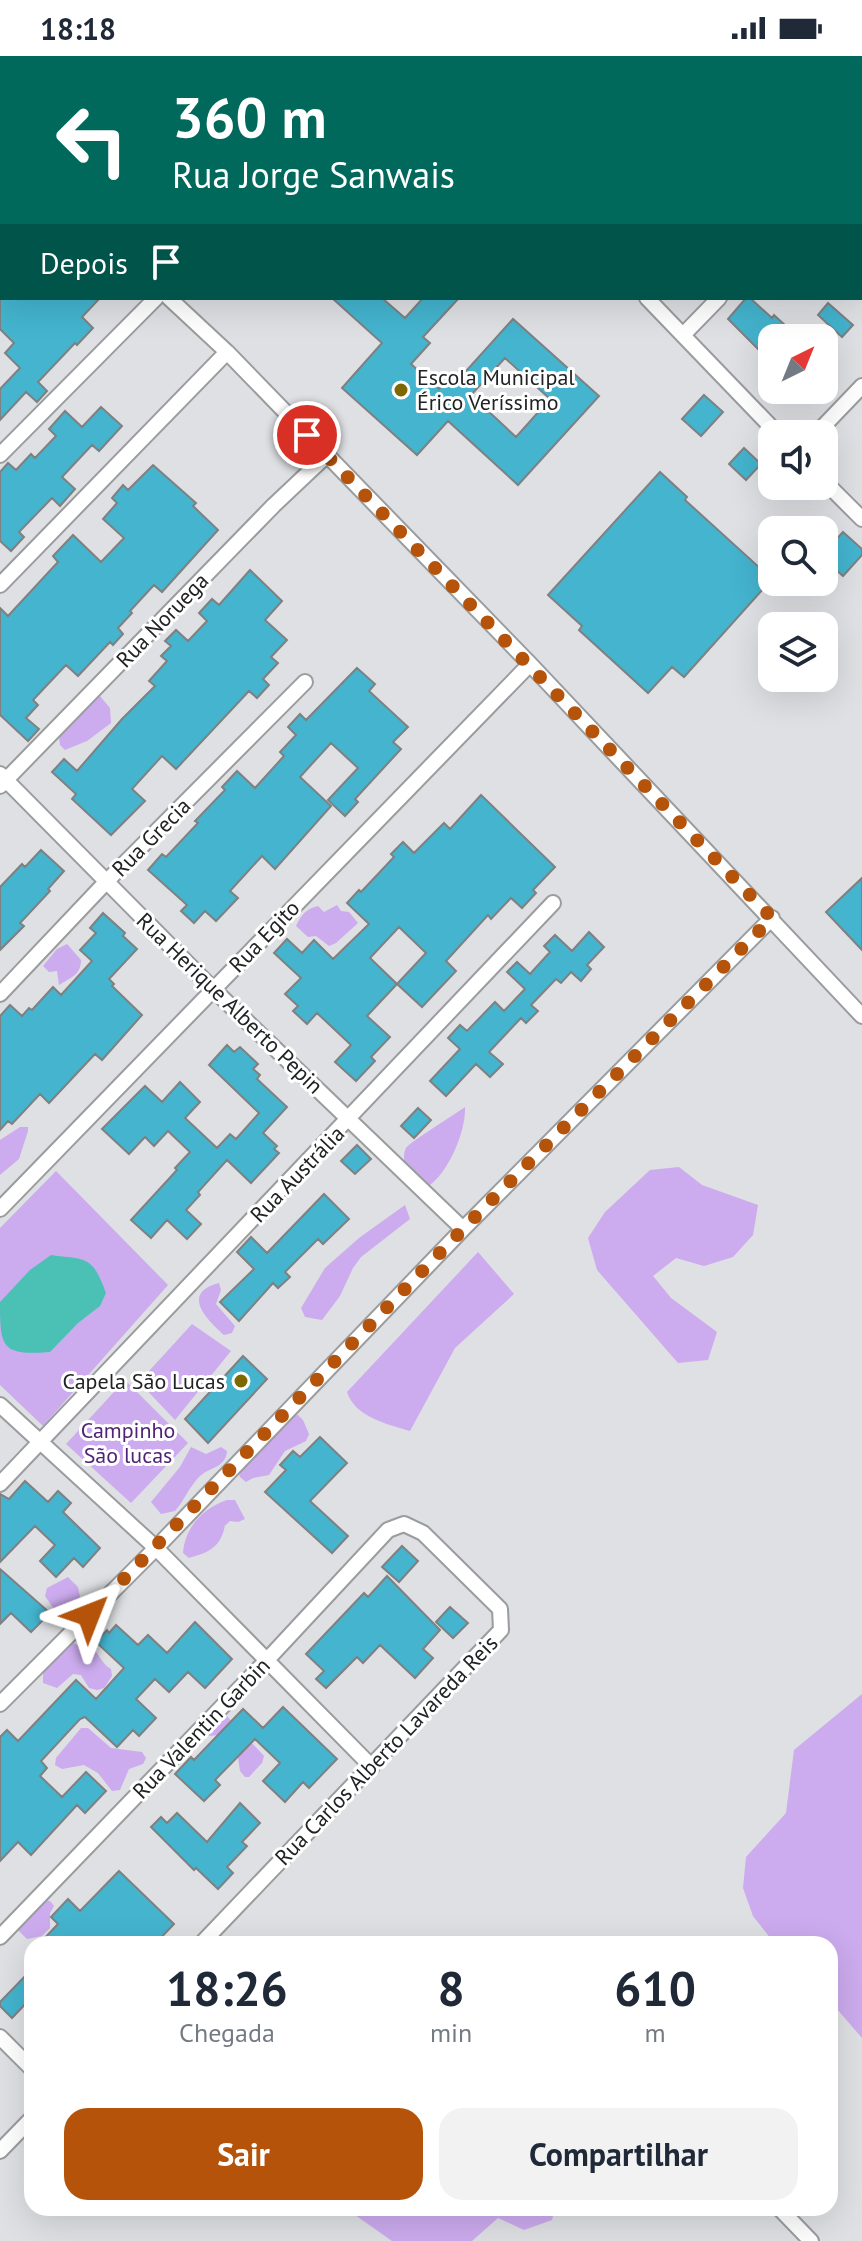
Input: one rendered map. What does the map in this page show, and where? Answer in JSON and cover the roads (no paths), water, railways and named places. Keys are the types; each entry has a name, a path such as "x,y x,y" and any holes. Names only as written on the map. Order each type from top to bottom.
{"street":[{"path":"0,455 154,300"},
{"path":"171,300 227,352 530,664 862,1016"},
{"path":"649,300 765,420"},
{"path":"683,335 717,300"},
{"path":"0,585 227,352"},
{"path":"829,420 862,386"},
{"name":"Rua Noruega","path":"2,780 327,455"},
{"path":"838,495 862,519"},
{"name":"Rua Egito","path":"0,1209 530,664"},
{"name":"Rua Grecia","path":"0,994 107,881 305,682"},
{"name":"Rua Herique Alberto Pepin","path":"2,780 213,989 463,1229"},
{"name":"Rua Austrália","path":"0,1484 553,903"},
{"path":"0,1704 156,1548 463,1229 772,918"},
{"path":"0,1405 156,1548 372,1767"},
{"name":"Rua Valentin Garbin","path":"0,1937 388,1530 404,1524"},
{"name":"Rua Carlos Alberto Lavareda Reis","path":"209,1936 501,1630 500,1609 423,1533 404,1524"},
{"path":"0,2037 24,2061"},
{"path":"0,2151 24,2126"},
{"path":"787,2216 811,2241"}],"place":[{"name":"Escola Municipal Érico Veríssimo","path":"401,390"},
{"name":"Capela São Lucas","path":"241,1381"}],"park label":[{"name":"Campinho São lucas","path":"128,1442"}]}
